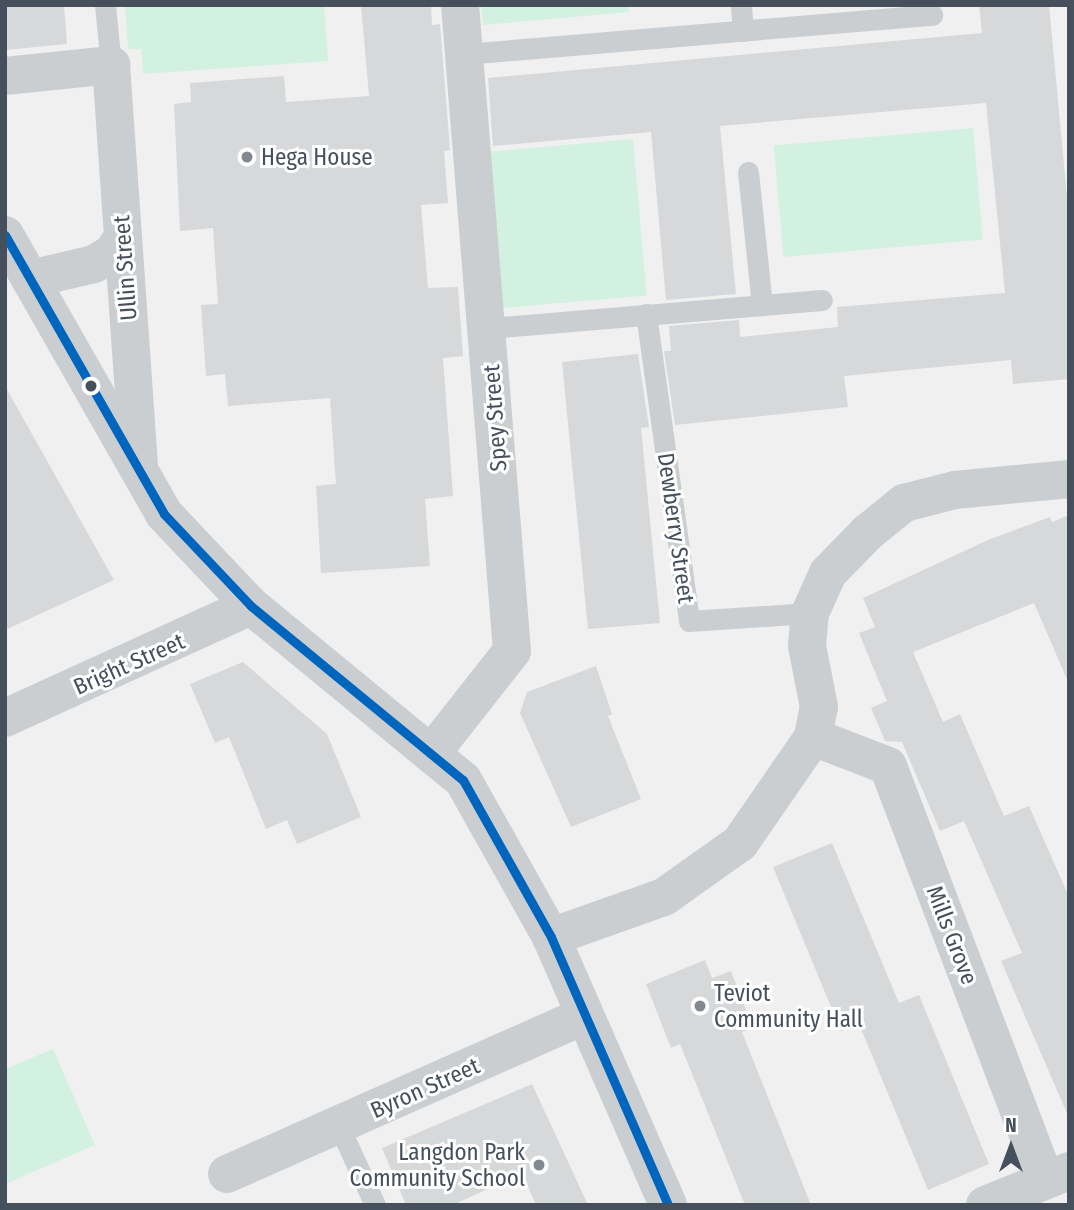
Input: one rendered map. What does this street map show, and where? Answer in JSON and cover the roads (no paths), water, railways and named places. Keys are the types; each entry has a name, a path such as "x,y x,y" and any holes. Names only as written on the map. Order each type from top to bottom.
{"street":[{"name":"Spey Street","path":"430,754 512,651 489,328 460,5"},
{"path":"5,76 111,65"},
{"name":"Ullin Street","path":"111,65 140,472"},
{"path":"5,235 164,514 251,607 463,780 551,937 668,1205"},
{"path":"30,279 94,264 111,253 123,237"},
{"path":"551,937 664,897 740,843 813,737 819,707 807,646 810,614 828,573 867,533 904,503 954,490 1069,479"},
{"name":"Bright Street","path":"5,718 251,607"},
{"name":"Mills Grove","path":"813,737 888,766 1057,1175"},
{"name":"Byron Street","path":"227,1174 584,1016"},
{"path":"985,1205 1057,1175"}],"lane":[{"name":"Ullin Street","path":"105,5 111,65"},
{"path":"741,5 743,31"},
{"path":"464,54 932,15"},
{"path":"748,172 762,305"},
{"path":"489,328 822,300"},
{"name":"Dewberry Street","path":"646,314 689,621 810,614"},
{"path":"339,1126 375,1205"}],"place":[{"name":"Hega House","path":"247,157"},
{"name":"Teviot Community Hall","path":"700,1006"},
{"name":"Langdon Park Community School","path":"539,1165"}]}
